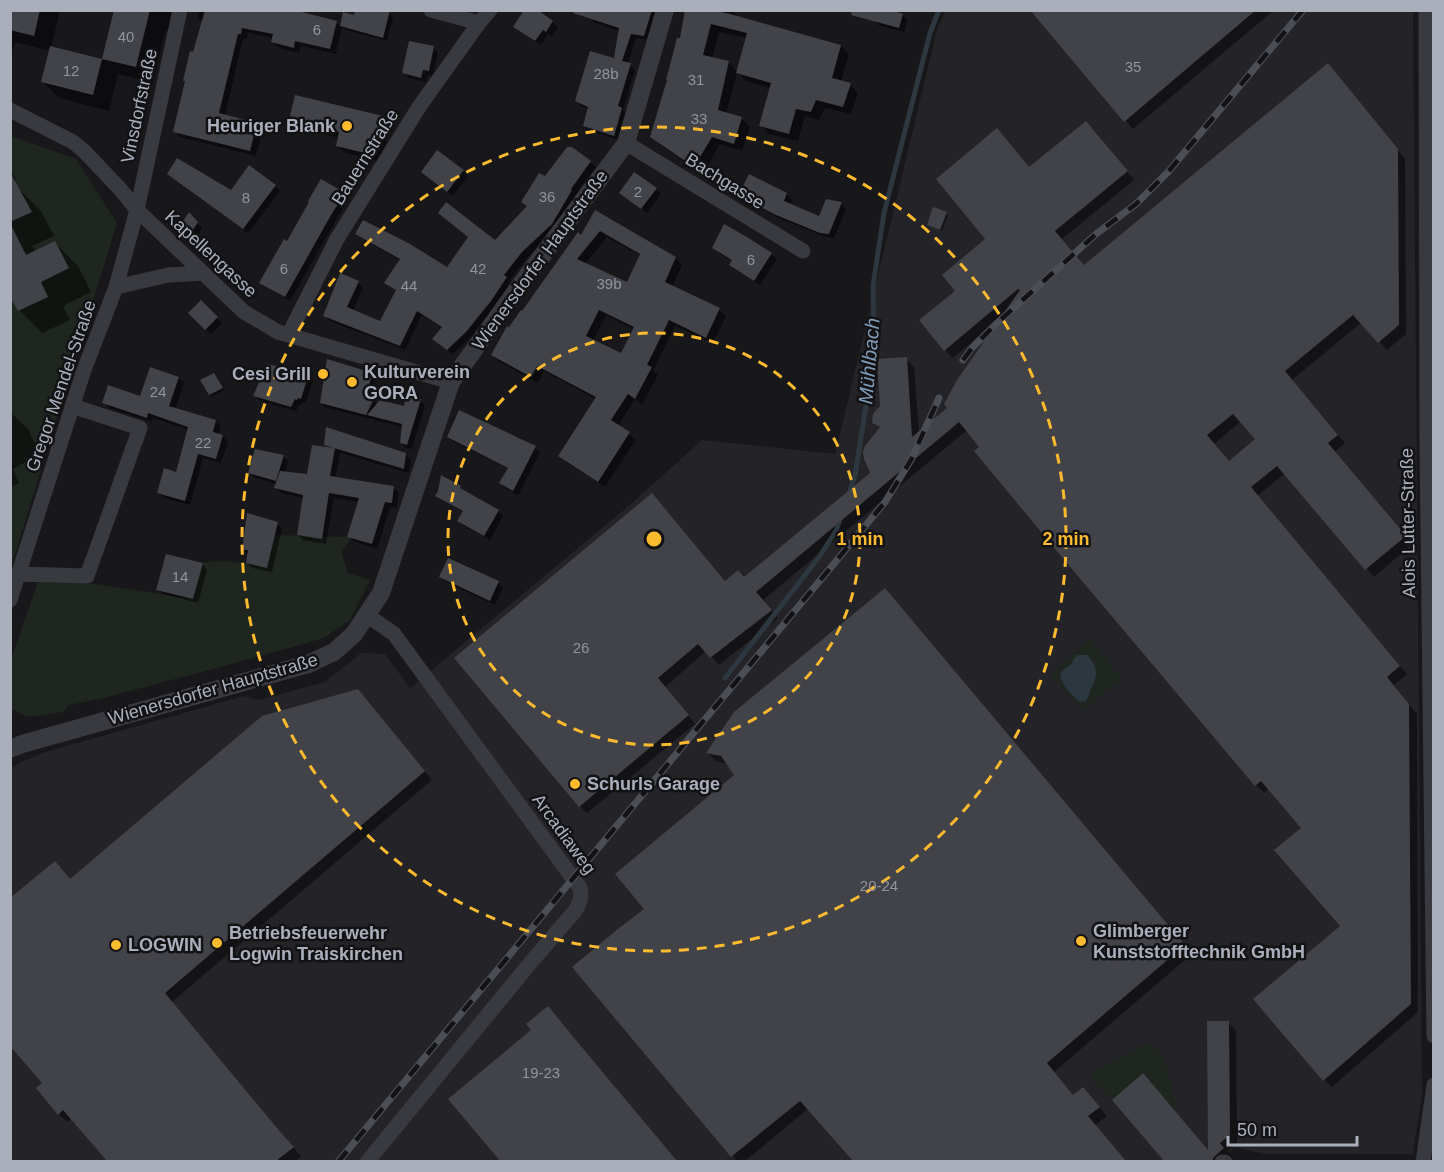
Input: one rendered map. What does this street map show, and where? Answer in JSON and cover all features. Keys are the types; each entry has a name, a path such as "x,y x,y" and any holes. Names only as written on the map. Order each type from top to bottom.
{"street":[{"name":"Vinsdorfstraße","path":"137,210 180,10"},
{"path":"431,10 478,23"},
{"name":"Bauernstraße","path":"289,334 337,239 419,107 478,23 490,10"},
{"name":"Wienersdorfer Hauptstraße","path":"10,749 308,664 334,652 354,634 381,593 451,382 626,143 665,10"},
{"name":"Alois Lutter-Straße","path":"1426,10 1434,1036"},
{"name":"Kapellengasse","path":"10,110 73,142 84,151 137,210 244,312 278,332 451,382"},
{"name":"Bachgasse","path":"626,143 803,251"},
{"name":"Gregor Mendel-Straße","path":"10,600 84,370 116,287 137,210"},
{"name":"Gregor Mendel-Straße","path":"116,287 168,274 203,273"},
{"path":"19,574 87,576 140,428 72,406"},
{"name":"Arcadiaweg","path":"367,615 394,634 580,888 582,896 575,911 367,1161"},
{"path":"1423,1161 1434,1084"}],"shaded area":[{"path":"946,11 1413,11 1422,1094 1413,1154 1264,1154 1234,1147 1218,1162 11,1162 11,768 42,753 244,696 259,700 325,682 361,653 385,654 410,688 631,504 702,440 835,454 938,26"},
{"path":"11,136 76,159 117,223 11,567"},
{"path":"275,535 351,539 341,551 348,573 370,580 350,620 324,638 221,667 69,705 63,712 27,717 12,709 11,659 38,582 95,584 193,599 203,563 243,563 267,568"},
{"path":"1090,639 1122,678 1082,712 1050,674"},
{"path":"1078,655 1087,655 1095,666 1096,674 1086,701 1080,702 1065,686 1060,674 1072,664 1073,659"},
{"path":"1144,1044 1155,1046 1164,1057 1178,1114 1144,1074 1112,1100 1096,1085 1091,1076 1096,1069"}],"building":[{"path":"10,10 40,10 34,36 10,30"},
{"path":"114,10 150,10 136,67 102,59"},
{"path":"205,10 294,10 337,21 330,49 295,41 294,48 271,42 273,34 242,28 241,34 238,34 219,113 257,123 250,151 173,132 190,51 193,52"},
{"path":"355,10 390,10 383,38 340,26 343,12 354,15"},
{"path":"524,10 538,10 553,21 546,32 543,30 535,41 513,27"},
{"path":"574,10 652,10 644,36 631,34 622,61 631,63 618,106 622,108 614,136 583,126 588,107 575,101 590,51 614,58 619,28 573,13"},
{"path":"685,10 711,10 730,14 841,45 832,78 851,83 843,107 816,100 811,112 796,109 789,134 759,126 771,83 736,73 747,33 711,24 703,55 729,61 718,110 742,117 734,144 712,137 694,167 650,137 677,38 680,38"},
{"path":"852,10 890,10 903,14 899,28 851,15"},
{"path":"1030,10 1256,10 1124,122"},
{"path":"409,41 434,46 429,71 423,70 421,78 402,73"},
{"path":"50,46 102,59 93,95 41,82"},
{"path":"1328,63 1398,149 1399,325 1378,343 1353,315 1285,371 1338,435 1328,443 1406,536 1365,570 1277,466 1251,487 1400,666 1387,677 1409,704 1411,1004 1323,1081 1253,999 1340,926 1274,850 1301,828 1261,781 1255,786 1061,556 974,451 979,447 959,422 756,592 772,610 710,658 698,644 658,678 689,715 579,807 454,658 652,493 725,581 738,570 744,577 870,473 863,452 880,427 872,423 873,414 880,406 877,359 907,357 912,437 947,408 944,404 957,380 1020,290 1018,289 944,351 919,320 955,291 942,275 985,239 936,179 997,128 1029,167 1086,121 1128,171 1055,231 1084,265","holes":["1233,414 1255,439 1229,461 1207,435"]},
{"name":"Heuriger Blank","path":"295,95 383,116 373,155 336,146 339,132 289,120"},
{"path":"567,147 572,147 591,161 571,189 552,224 522,252 504,275 507,277 491,301 466,332 447,350 432,339 442,327 417,311 400,346 323,316 340,273 359,281 347,307 380,321 396,290 384,283 400,259 355,234 363,220 410,244 447,267 468,237 438,213 446,202 495,240 527,206 521,202 539,173 545,176"},
{"path":"437,150 464,170 447,192 421,172"},
{"path":"177,158 231,190 249,165 276,185 243,229 167,174"},
{"path":"10,172 32,212 10,222"},
{"path":"634,172 657,188 641,209 619,193"},
{"path":"749,174 787,193 784,201 819,216 826,199 842,202 829,234 820,233 776,215 738,196"},
{"path":"321,179 345,193 285,297 259,283 284,239 287,241"},
{"path":"933,207 947,212 940,230 927,225"},
{"path":"595,210 676,257 665,282 720,308 706,338 669,320 647,365 652,367 635,399 628,394 611,420 630,432 598,482 558,456 596,397 537,366 531,377 491,355 507,326 509,327 522,311 578,232 581,235","holes":["600,231 640,254 627,282 577,259","599,310 634,327 621,353 586,336"]},
{"path":"189,212 198,222 190,235 181,224"},
{"path":"10,223 26,255 55,241 69,268 41,282 48,297 18,311 10,297"},
{"path":"724,224 772,253 754,281 729,265 732,260 712,248"},
{"path":"201,300 218,317 205,330 188,313"},
{"path":"327,359 373,373 365,397 374,399 366,415 320,403"},
{"path":"267,364 309,373 301,399 295,399 291,407 253,396"},
{"path":"150,367 179,377 169,406 216,420 213,432 223,435 216,459 198,454 185,501 157,493 164,468 176,472 188,427 148,413 147,418 102,403 108,385 140,396"},
{"path":"214,373 223,388 209,395 200,380"},
{"path":"406,395 421,399 407,445 400,443 402,424 367,415 380,400 404,406"},
{"path":"459,410 536,446 513,491 499,483 508,468 447,437"},
{"path":"326,427 406,453 404,469 324,445"},
{"path":"312,445 335,448 330,476 394,486 392,503 385,502 372,544 347,537 359,498 329,493 322,539 297,535 303,495 274,488 280,471 307,474"},
{"path":"255,449 284,455 276,481 248,473"},
{"path":"441,475 499,510 484,536 457,521 463,511 435,496"},
{"path":"247,513 278,522 267,568 246,563 248,550 242,550"},
{"path":"166,554 203,563 193,599 156,590"},
{"path":"448,558 499,581 490,601 439,577"},
{"path":"885,588 1185,945 1047,1063 1073,1095 1083,1087 1100,1107 1088,1116 1126,1161 853,1161 800,1101 731,1157 572,967 644,909 615,874 734,775 721,756 706,753 734,712"},
{"name":"LOGWIN","path":"358,689 425,771 165,993 294,1147 276,1161 107,1161 63,1110 58,1115 36,1088 42,1083 10,1046 10,898 55,861 70,879 262,716"},
{"path":"548,1006 677,1161 500,1161 448,1099 531,1030 526,1024"},
{"path":"1207,1021 1229,1021 1230,1135 1220,1143 1224,1148 1212,1161 1164,1161 1112,1100 1143,1073 1208,1150"}],"waterway":[{"name":"Mühlbach","path":"848,496 855,476 866,405 874,331 873,286 884,213 930,33 939,10"},
{"name":"Mühlbach","path":"725,678 819,557 836,531 841,516"}],"railway":[{"path":"963,360 996,324 1096,234 1136,204 1168,172 1303,10"},
{"path":"338,1162 885,502 911,460 939,398"}],"place":[{"name":"Heuriger Blank","path":"347,126"},
{"name":"Cesi Grill","path":"323,374"},
{"name":"Kulturverein GORA","path":"352,382"},
{"name":"Schurls Garage","path":"575,784"},
{"name":"Glimberger Kunststofftechnik GmbH","path":"1081,941"},
{"name":"Betriebsfeuerwehr Logwin Traiskirchen","path":"217,943"},
{"name":"LOGWIN","path":"116,945"}]}
